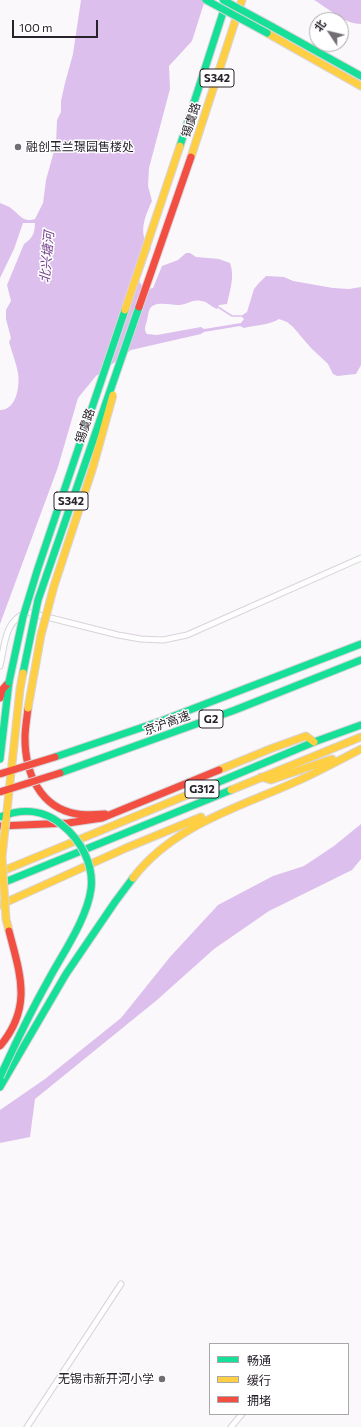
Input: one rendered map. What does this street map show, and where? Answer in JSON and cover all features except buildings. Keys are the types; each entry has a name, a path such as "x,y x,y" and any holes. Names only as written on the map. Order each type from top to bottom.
{"main road":[{"path":"206,0 361,76"},
{"path":"223,0 361,86"},
{"name":"锡虞路","path":"0,758 9,682 23,617 38,568 180,146 227,0"},
{"name":"锡虞路","path":"0,871 20,689 38,600 191,157 242,0"},
{"path":"116,813 78,814 69,812 47,800 33,783 26,759 25,743 28,708 41,635 54,586 93,467 129,334"},
{"name":"京沪高速","path":"0,774 161,721 361,644"},
{"name":"京沪高速","path":"0,792 60,773 235,710 361,660"},
{"path":"0,698 2,690 9,682"},
{"name":"G312","path":"0,871 314,742 361,725"},
{"path":"0,826 84,822 109,816 270,749 306,736 314,742"},
{"name":"G312","path":"0,884 361,737"},
{"path":"261,777 271,780 361,748"},
{"path":"0,1087 66,974 115,902 140,869 165,846 196,826 304,778 361,748"},
{"path":"0,905 126,848 226,807 261,796"},
{"path":"0,817 16,811 30,811 45,815 61,824 74,835 85,854 90,870 91,888 85,910 36,1002 0,1077"},
{"path":"0,1046 6,1039 14,1023 20,1007 22,988 6,919 2,857"}],"street":[{"path":"0,666 7,633 11,624 19,616 27,612 118,635 141,639 163,640 187,635 361,558"},
{"path":"27,1427 121,1284"},
{"path":"231,1427 241,1415"}],"water":[{"name":"北兴塘河","path":"81,0 205,0 192,41 169,66 170,89 149,168 148,186 152,201 143,230 145,241 151,248 139,281 145,288 153,288 162,266 178,260 186,253 190,253 196,257 219,259 230,263 232,283 227,304 219,305 217,309 205,302 198,301 180,305 154,305 148,313 145,329 147,334 157,335 201,327 204,329 241,323 244,319 241,316 247,312 254,289 266,276 284,277 293,281 333,288 349,289 361,287 361,365 356,374 337,376 333,374 328,364 311,348 293,327 287,322 279,319 267,324 244,328 240,326 204,332 201,334 131,350 96,376 78,398 58,467 0,624 0,410 6,409 10,406 14,401 18,390 18,373 9,342 11,338 6,319 6,310 11,301 7,285 24,244 32,235 35,223 23,223 14,249 0,278 0,203 9,207 22,218 31,220 35,219 43,203 46,180 56,144 57,120 61,112 61,101 73,54"},
{"path":"314,0 361,0 361,24 349,21 349,12 332,12"},
{"path":"361,824 361,859 352,870 269,911 214,949 157,1000 35,1099 30,1137 0,1143 0,1110 45,1079 121,1018 170,957 218,905 273,876 304,866 334,846"}],"waterway":[{"path":"218,307 232,316 241,316"}],"traffic: fast":[{"path":"206,0 267,33"},
{"path":"223,0 271,26"},
{"path":"180,146 227,0"},
{"path":"271,26 361,76"},
{"path":"23,673 38,600 139,307"},
{"path":"9,682 23,617 38,568 125,310"},
{"path":"55,757 161,721 361,644"},
{"path":"60,773 235,710 361,660"},
{"path":"0,759 9,682"},
{"path":"214,784 314,742 361,725"},
{"path":"0,884 231,790"},
{"path":"0,817 25,811 40,813 55,820 69,831 85,854 91,880 89,900 80,924 36,1003 0,1077"},
{"path":"0,1087 66,974 133,878"}],"traffic: slow":[{"path":"191,157 242,0"},
{"path":"267,33 361,86"},
{"path":"125,310 180,146"},
{"path":"28,708 41,635 54,586 93,467 113,395"},
{"path":"9,931 6,919 2,857 23,673"},
{"path":"219,770 306,736 314,742"},
{"path":"231,790 361,737"},
{"path":"133,878 150,859 169,843 190,830 235,807 304,778 361,749"},
{"path":"261,777 271,780 332,759"},
{"path":"0,872 214,784"},
{"path":"0,905 126,848 201,817"}],"traffic: jam":[{"path":"139,307 191,157"},
{"path":"0,698 2,690 9,682"},
{"path":"28,708 25,734 28,764 37,787 44,797 53,805 80,815 105,814"},
{"path":"0,774 55,757"},
{"path":"0,826 68,823 102,818 219,770"},
{"path":"0,792 60,773"},
{"path":"0,1046 10,1032 17,1018 20,1004 20,976 9,931"}],"place":[{"name":"融创玉兰璟园售楼处","path":"18,147"},
{"name":"无锡市新开河小学","path":"162,1379"}]}
